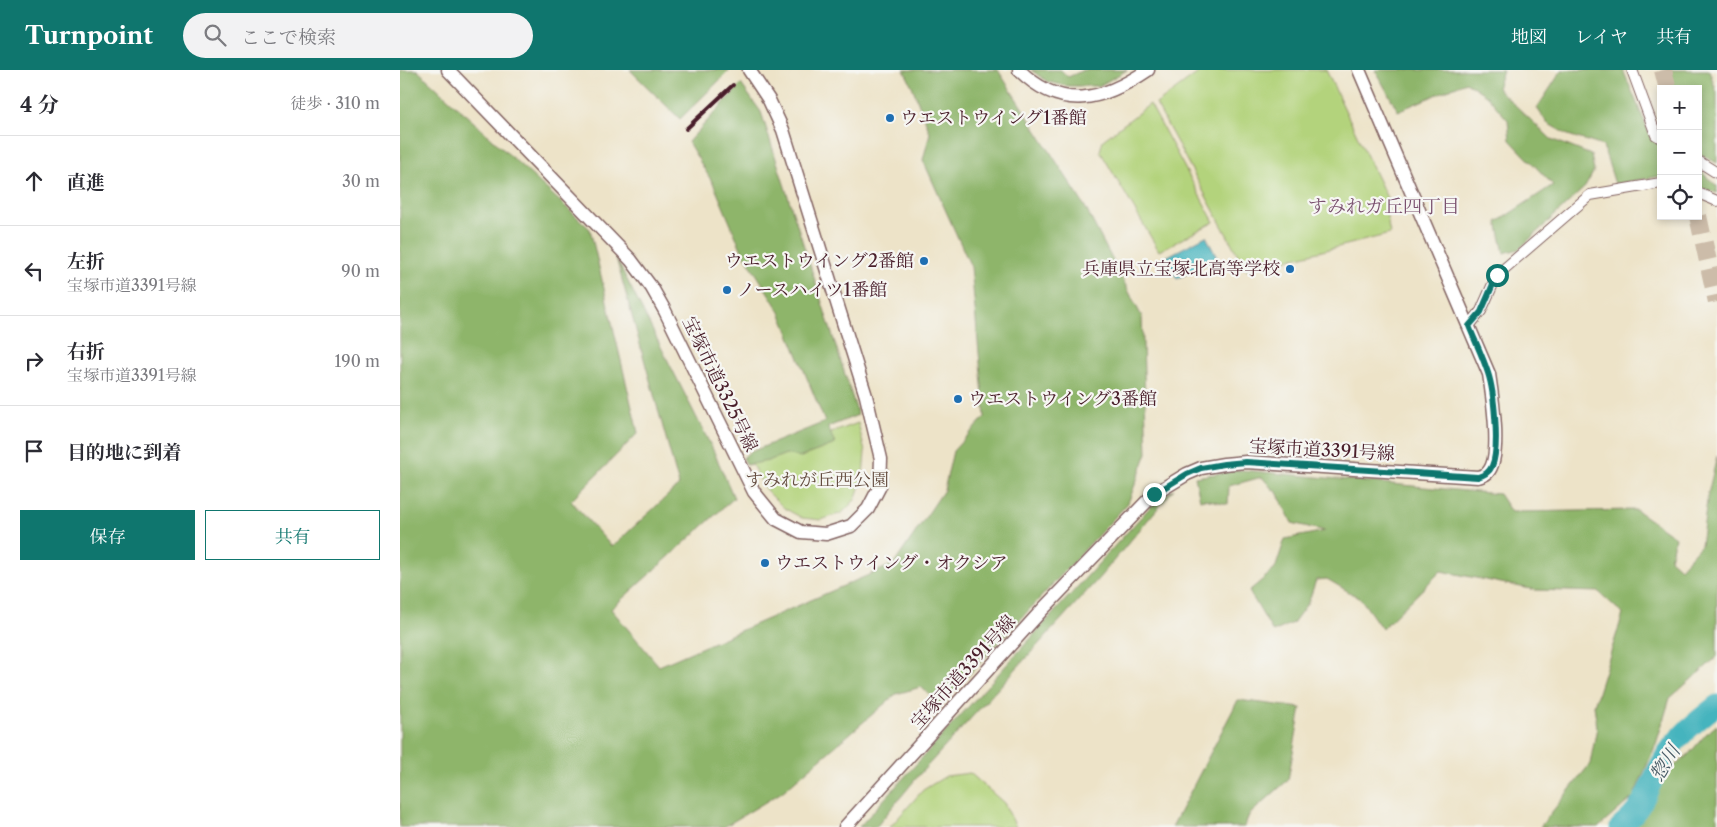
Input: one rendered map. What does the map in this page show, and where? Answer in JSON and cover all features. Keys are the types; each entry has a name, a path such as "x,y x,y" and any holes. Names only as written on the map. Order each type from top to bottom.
{"street":[{"name":"宝塚市道3325号線","path":"448,70 631,260 652,288 754,492 776,519 802,532 826,534 851,526 868,509 880,486 881,459 866,396 783,130 769,100 749,70"},
{"path":"1019,70 1044,90 1072,97 1086,97 1100,96 1116,90 1148,70"},
{"name":"宝塚市道3391号線","path":"845,827 1043,610 1154,494 1187,474 1201,468 1246,462 1478,477 1488,473 1495,455 1493,399 1489,374 1359,70"},
{"path":"1632,70 1657,136"},
{"path":"1702,164 1717,173"},
{"path":"1469,326 1481,312 1497,275 1590,195 1657,184"},
{"path":"1702,195 1717,201"}],"green space":[{"path":"400,70 417,70 590,229 638,433 571,501 612,547 679,485 616,258 714,452 734,498 611,609 659,666 894,564 944,490 953,451 985,417 971,267 923,160 930,133 904,70 998,70 1084,205 1142,317 1147,453 1128,503 941,705 921,687 896,694 782,792 724,827 400,827"},
{"path":"630,70 728,70 729,71 680,119"},
{"path":"1031,70 1061,70 1068,77 1084,70 1127,70 1099,86 1067,86 1048,82"},
{"path":"1202,70 1326,70 1388,200 1387,218 1390,234 1246,270 1156,104"},
{"path":"1375,70 1503,70 1497,88 1551,139 1591,155 1594,171 1585,187 1519,249 1504,253 1497,222 1553,185 1510,140 1508,120 1486,95 1466,82 1398,111"},
{"path":"1562,70 1623,70 1651,137 1657,141 1657,177 1615,184 1603,146 1568,135 1547,123 1537,108"},
{"path":"1667,70 1709,70 1717,93 1717,163 1702,155 1702,85 1668,85"},
{"path":"741,84 761,112 858,415 828,427 835,444 801,457 786,454 768,461 747,465 743,458 748,453 825,422 780,312 742,251 714,185 688,142"},
{"path":"1150,104 1214,222 1159,251 1100,151 1103,140"},
{"path":"1702,173 1717,186 1717,193 1702,188"},
{"name":"すみれが丘西公園","path":"858,423 865,452 863,477 855,500 842,513 821,520 802,518 784,508 766,490 751,463"},
{"path":"1717,456 1717,657 1670,698 1656,744 1635,793 1648,771 1676,765 1717,725 1717,822 1713,827 1622,827 1631,799 1599,827 1540,827 1590,764 1597,727 1594,705 1623,614 1599,592 1536,590 1441,571 1382,629 1361,599 1327,579 1316,580 1309,601 1293,623 1273,632 1249,591 1275,569 1285,539 1325,531 1292,523 1277,492 1262,477 1229,486 1228,504 1204,499 1200,500 1195,477 1241,470 1499,494 1511,512 1636,510 1675,537 1670,559 1680,568 1701,545 1708,494"},
{"path":"1174,489 1099,578 919,775 876,827 859,827 1152,505"},
{"path":"1238,700 1301,708 1288,780 1249,815 1244,827 1172,827"},
{"path":"970,773 1004,803 1016,827 890,827 923,790 946,776"}],"water":[{"path":"1206,236 1217,258 1177,279 1166,257"}],"waterway":[{"name":"惣川","path":"1620,827 1641,804 1663,760 1674,744 1687,730 1717,705"}],"tunnel":[{"path":"1663,70 1667,85"},
{"path":"1699,220 1717,302"}],"railway":[{"path":"686,129 733,85"}],"place":[{"name":"ウエストウイング1番館","path":"890,118"},
{"name":"ウエストウイング2番館","path":"924,261"},
{"name":"兵庫県立宝塚北高等学校","path":"1290,269"},
{"name":"ノースハイツ1番館","path":"727,290"},
{"name":"ウエストウイング3番館","path":"958,399"},
{"name":"ウエストウイング・オクシア","path":"765,563"}],"district":[{"name":"すみれガ丘四丁目","path":"1384,206"}],"route":[{"path":"1154,494 1187,474 1201,468 1246,462 1478,477 1488,473 1495,455 1493,399 1489,374 1469,326 1481,312 1497,275"}]}
